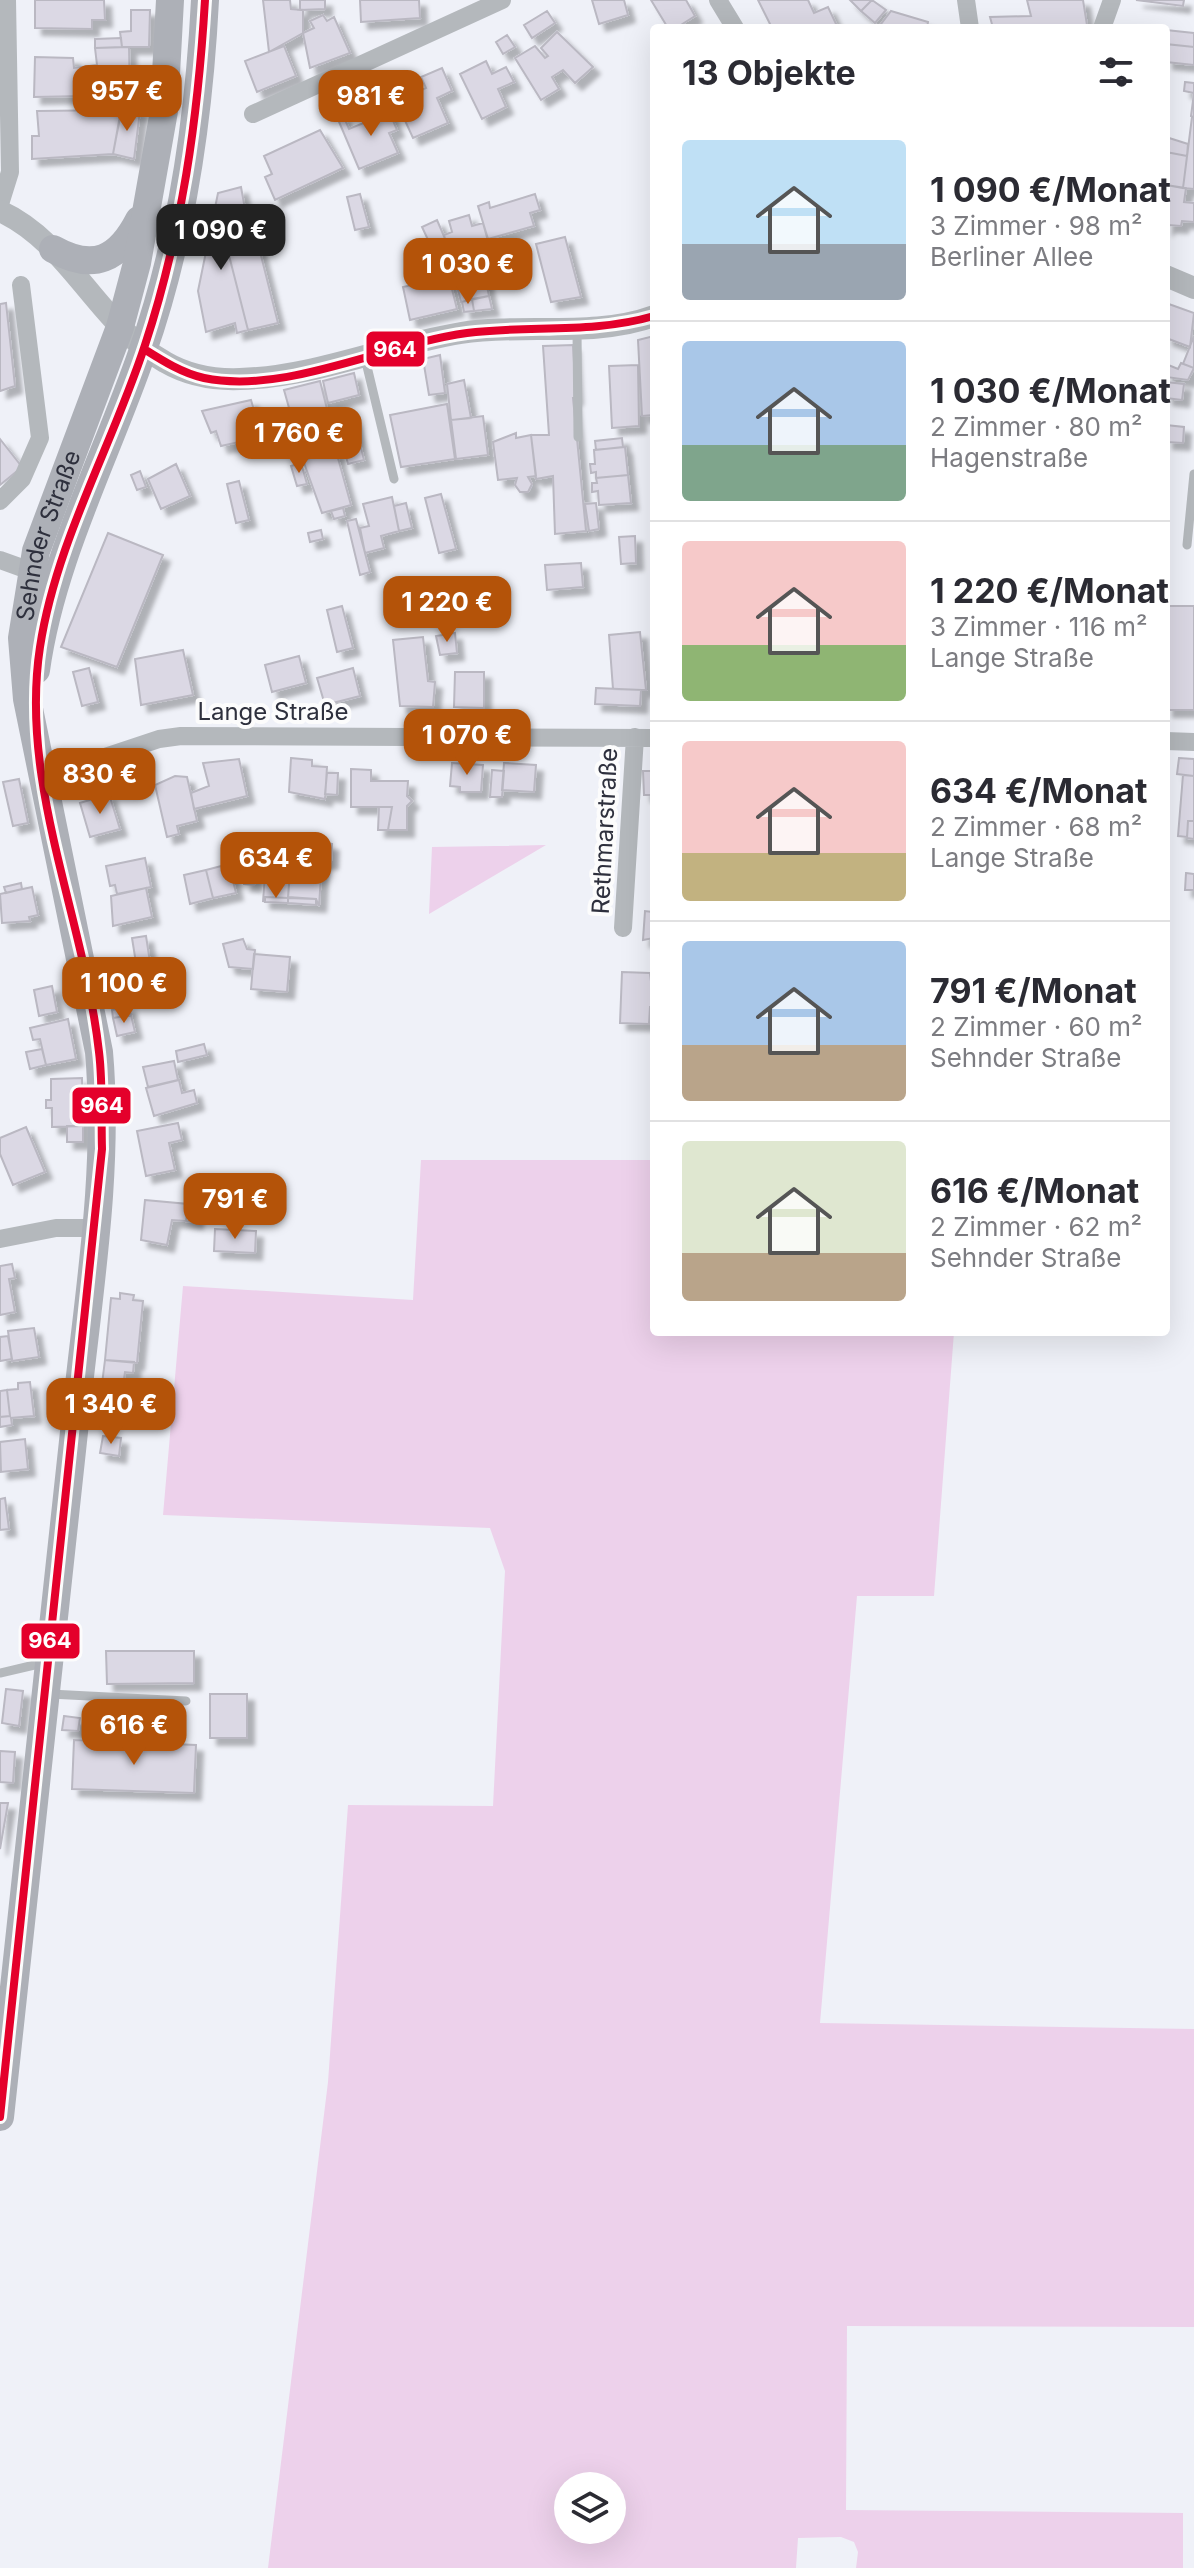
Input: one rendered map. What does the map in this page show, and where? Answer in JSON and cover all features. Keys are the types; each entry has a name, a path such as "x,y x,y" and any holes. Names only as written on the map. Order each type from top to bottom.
{"main road":[{"path":"53,249 70,259 93,261 116,252 131,237 154,182 164,111 170,0"},
{"name":"Sehnder Straße","path":"0,2117 102,1149 99,1052 39,764 27,699 22,638 44,576 144,349 176,234 189,160 205,0"},
{"name":"Sehnder Straße","path":"44,576 49,513 120,327 154,182"}],"street":[{"path":"0,204 10,172 7,0"},
{"path":"253,114 502,0"},
{"path":"718,0 733,24"},
{"path":"966,0 969,24"},
{"path":"1103,24 1112,0"},
{"path":"0,211 28,227 53,249 120,327 144,349 180,370 221,380 272,378 461,333 577,327 650,317"},
{"path":"1170,278 1194,288"},
{"path":"0,501 22,479 40,438 21,285"},
{"path":"0,560 44,576"},
{"name":"Lange Straße","path":"39,764 181,736 650,738"},
{"name":"Rethmarstraße","path":"623,928 635,737"},
{"path":"1170,741 1194,742"},
{"path":"0,1239 56,1228 94,1228"}],"lane":[{"path":"577,327 578,437"},
{"path":"364,355 394,479"},
{"path":"1187,545 1194,474"},
{"path":"0,1673 50,1661"},
{"path":"46,1694 186,1701"}],"shaded area":[{"path":"546,845 429,914 432,847"},
{"path":"421,1160 650,1160 650,1336 954,1336 934,1596 857,1596 820,2023 1194,2029 1194,2327 847,2326 846,2510 1183,2513 1183,2568 856,2568 858,2552 854,2542 841,2537 798,2538 796,2568 268,2568 328,2082 348,1805 493,1806 505,1571 490,1528 163,1515 183,1286 413,1300"}],"building":[{"path":"35,0 104,0 105,20 92,20 92,29 35,28"},
{"path":"263,0 290,0 291,9 303,10 303,33 269,52"},
{"path":"300,0 325,0 325,9 300,10"},
{"path":"360,0 419,0 420,18 361,22"},
{"path":"592,0 624,0 628,15 599,24"},
{"path":"651,0 686,0 695,16 682,24 666,24"},
{"path":"758,0 808,0 814,13 828,7 836,24 770,24"},
{"path":"850,0 872,0 861,11"},
{"path":"872,0 886,10 875,23 861,11"},
{"path":"1027,0 1083,0 1087,24 992,24 990,17 1031,16"},
{"path":"1136,0 1184,0 1183,6"},
{"path":"131,10 150,10 149,47 122,47 120,32 131,31"},
{"path":"547,11 555,23 532,38 524,25"},
{"path":"891,11 928,22 928,24 881,24"},
{"path":"323,15 327,21 334,17 350,53 310,68 303,33 314,28 310,21"},
{"path":"1170,30 1194,33 1194,47 1170,44"},
{"path":"557,32 593,67 575,83 563,70 552,77 559,89 541,100 515,58 535,46 545,58 548,56 541,48"},
{"path":"507,35 515,47 503,54 496,42"},
{"path":"121,38 122,47 95,48 95,39"},
{"path":"1170,44 1194,47 1194,65 1170,62"},
{"path":"284,46 296,76 257,92 245,61"},
{"path":"129,47 130,95 34,97 35,57 73,58 74,68 97,65 95,48"},
{"path":"486,61 492,74 506,67 514,82 498,89 506,107 482,119 460,74"},
{"path":"442,68 452,91 437,98 448,123 413,138 396,101 426,88 421,77"},
{"path":"1185,82 1194,83 1194,93 1184,91"},
{"path":"384,99 397,130 389,133 398,153 359,169 337,117 343,115 349,129 381,116 376,103"},
{"path":"122,107 140,111 134,159 113,154"},
{"path":"121,110 113,154 32,159 32,136 39,136 37,111"},
{"path":"1194,117 1194,189 1183,188"},
{"path":"320,130 343,168 275,200 265,177 272,174 264,156"},
{"path":"1170,138 1188,144 1187,156 1170,153"},
{"path":"1170,153 1187,156 1183,188 1170,186"},
{"path":"1170,186 1186,188 1184,202 1194,203 1194,222 1182,221 1181,226 1170,225"},
{"path":"241,187 245,209 219,216 248,330 237,333 235,323 206,332 198,291 218,193"},
{"path":"360,194 369,227 355,230 347,197"},
{"path":"535,194 540,210 530,213 534,226 488,239 478,206 489,202 490,208"},
{"path":"249,208 278,323 248,330 219,216"},
{"path":"469,215 472,226 483,223 488,241 461,252 469,281 481,278 486,281 489,296 461,302 444,235 452,232 449,221"},
{"path":"437,220 446,241 430,244 422,227"},
{"path":"565,237 581,297 551,302 536,244"},
{"path":"440,242 457,309 410,320 403,287 417,284 416,278 430,276 425,245"},
{"path":"476,245 486,281 481,278 469,281 461,252"},
{"path":"489,296 492,309 474,311 472,299"},
{"path":"472,299 474,311 464,312 462,302"},
{"path":"6,303 15,386 0,391 0,304"},
{"path":"1170,304 1194,313 1190,347 1170,340"},
{"path":"1194,336 1194,368 1183,364"},
{"path":"650,337 650,415 642,416 638,340"},
{"path":"573,345 576,398 573,398 586,531 555,534 553,476 536,479 531,435 549,435 543,346"},
{"path":"440,355 445,393 429,395 423,359"},
{"path":"1181,363 1194,368 1188,380 1170,378 1170,366 1178,369"},
{"path":"638,365 639,426 612,428 609,366"},
{"path":"354,373 359,395 328,403 323,381"},
{"path":"464,380 471,418 451,420 447,384"},
{"path":"320,381 328,413 293,422 284,390"},
{"path":"1170,382 1184,384 1182,400 1170,398"},
{"path":"251,400 262,437 221,446 216,431 211,433 202,411"},
{"path":"447,404 455,459 401,467 390,415"},
{"path":"483,416 488,455 456,459 451,420"},
{"path":"354,419 364,460 348,464 337,424"},
{"path":"302,420 307,438 298,440 293,422"},
{"path":"1170,425 1184,427 1183,443 1170,442"},
{"path":"516,433 516,438 531,435 536,476 528,477 532,484 528,492 520,492 515,485 517,478 498,480 493,442"},
{"path":"622,438 623,447 596,450 595,441"},
{"path":"0,439 22,467 0,485"},
{"path":"625,447 628,475 596,478 596,472 591,473 590,464 595,464 594,450"},
{"path":"336,451 351,505 322,513 303,460"},
{"path":"301,463 307,484 297,486 291,466"},
{"path":"176,464 190,496 161,509 148,479"},
{"path":"140,471 146,487 137,490 131,475"},
{"path":"628,475 631,503 599,505 598,491 592,492 592,483 597,483 596,478"},
{"path":"239,481 249,520 236,523 227,484"},
{"path":"441,494 456,549 439,553 425,498"},
{"path":"392,497 399,531 381,536 384,548 365,553 360,528 369,526 363,504"},
{"path":"406,503 412,528 399,531 394,506"},
{"path":"596,503 599,529 589,531 585,504"},
{"path":"343,508 345,516 334,519 331,511"},
{"path":"356,519 370,572 360,575 347,521"},
{"path":"321,530 323,539 310,542 308,533"},
{"path":"108,533 163,555 117,667 61,647"},
{"path":"635,536 636,563 621,564 619,537"},
{"path":"581,563 583,587 547,590 545,565"},
{"path":"342,606 353,648 337,652 327,610"},
{"path":"1170,606 1194,606 1194,710 1170,710"},
{"path":"640,632 646,690 613,689 609,635"},
{"path":"455,633 457,653 440,655 436,636"},
{"path":"423,637 428,681 435,682 433,707 400,706 393,640"},
{"path":"183,650 193,695 141,705 135,659"},
{"path":"299,656 306,683 272,692 265,665"},
{"path":"89,668 98,702 82,706 73,672"},
{"path":"353,668 360,696 325,705 317,678"},
{"path":"455,672 484,672 484,708 454,707"},
{"path":"596,688 641,690 640,706 595,704"},
{"path":"291,758 312,760 312,766 327,767 325,799 289,792"},
{"path":"1179,758 1194,759 1194,776 1177,774"},
{"path":"239,759 247,796 194,809 191,793 209,786 203,763"},
{"path":"140,762 145,785 127,789 121,767"},
{"path":"452,763 483,765 481,792 460,792 460,787 450,786"},
{"path":"504,763 536,765 534,792 502,790"},
{"path":"351,769 371,770 371,781 408,781 407,796 412,801 407,806 407,830 388,830 392,807 351,807"},
{"path":"492,770 504,771 502,797 490,797"},
{"path":"643,771 650,771 650,795 644,795"},
{"path":"327,773 338,773 337,795 325,794"},
{"path":"1183,775 1194,776 1194,821 1188,821 1187,837 1178,836"},
{"path":"175,776 187,777 197,821 177,826 179,834 167,837 155,785"},
{"path":"19,779 28,823 13,826 3,782"},
{"path":"109,794 120,829 90,837 80,803"},
{"path":"379,807 392,807 388,830 378,830"},
{"path":"1188,821 1194,821 1194,839 1187,838"},
{"path":"306,842 323,843 322,861 305,859"},
{"path":"323,843 332,844 331,862 322,862"},
{"path":"145,858 151,887 117,894 115,885 110,886 106,866"},
{"path":"266,858 291,860 288,898 265,897 263,902"},
{"path":"291,858 298,859 298,864 304,865 305,859 322,861 319,906 316,899 288,897"},
{"path":"229,864 236,893 213,898 206,870"},
{"path":"246,864 255,865 254,885 244,884"},
{"path":"206,870 213,898 190,904 184,875"},
{"path":"1186,873 1194,874 1194,890 1185,890"},
{"path":"21,883 22,889 6,893 4,887"},
{"path":"32,887 38,915 29,917 30,921 2,923 0,894"},
{"path":"146,888 152,917 113,926 111,896"},
{"path":"265,897 288,898 288,903 265,902"},
{"path":"288,898 316,899 316,905 288,903"},
{"path":"645,911 650,912 650,939 643,940"},
{"path":"146,936 150,962 144,966 149,994 119,998 114,967 136,963 132,938"},
{"path":"243,939 247,949 255,950 253,969 229,967 223,944"},
{"path":"254,954 290,957 287,992 251,989"},
{"path":"622,972 650,973 649,1024 620,1023"},
{"path":"52,986 57,1012 39,1016 34,990"},
{"path":"129,1006 131,1015 113,1018 112,1010"},
{"path":"131,1015 135,1032 117,1036 113,1018"},
{"path":"68,1019 76,1059 46,1065 40,1039 33,1040 30,1028"},
{"path":"204,1044 207,1055 178,1062 176,1051"},
{"path":"42,1049 46,1065 30,1069 26,1052"},
{"path":"174,1061 178,1080 148,1087 143,1067"},
{"path":"82,1078 83,1126 52,1127 52,1108 46,1108 46,1100 51,1100 51,1079"},
{"path":"179,1080 182,1093 194,1090 197,1103 154,1116 146,1088"},
{"path":"178,1123 182,1140 169,1143 175,1170 146,1176 137,1131"},
{"path":"67,1126 83,1126 83,1142 67,1142"},
{"path":"26,1127 45,1172 13,1185 0,1154 0,1138"},
{"path":"145,1200 188,1204 186,1221 172,1220 167,1245 141,1240"},
{"path":"188,1204 197,1204 196,1222 186,1221"},
{"path":"215,1229 256,1231 255,1253 214,1251"},
{"path":"12,1264 15,1278 9,1279 15,1312 0,1315 0,1266"},
{"path":"120,1293 134,1295 133,1300 143,1301 137,1363 105,1360 111,1298 120,1299"},
{"path":"34,1328 39,1357 12,1361 8,1331"},
{"path":"8,1336 12,1359 0,1361 0,1337"},
{"path":"105,1360 134,1362 133,1373 125,1372 123,1386 102,1384"},
{"path":"30,1382 34,1416 11,1418 12,1425 0,1427 0,1417 10,1416 7,1390 18,1389 18,1383"},
{"path":"7,1390 10,1416 0,1417 0,1391"},
{"path":"103,1436 121,1438 119,1456 100,1453"},
{"path":"25,1439 28,1469 1,1472 0,1442"},
{"path":"5,1498 9,1529 0,1530 0,1499"},
{"path":"106,1651 194,1651 194,1683 107,1684"},
{"path":"6,1689 23,1691 19,1726 2,1723"},
{"path":"210,1694 247,1694 247,1738 210,1738"},
{"path":"64,1716 80,1718 78,1731 62,1730"},
{"path":"74,1740 196,1745 194,1793 72,1789"},
{"path":"0,1751 15,1752 13,1783 0,1782"},
{"path":"0,1803 8,1803 0,1849"}],"transit line":[{"name":"964","path":"0,2117 102,1149 100,1064 91,1001 45,800 38,749 36,698 40,647 59,570 86,494 132,383 169,260 193,131 205,0"},
{"name":"964","path":"144,349 180,370 204,378 268,380 467,333 607,325 650,317"}]}
